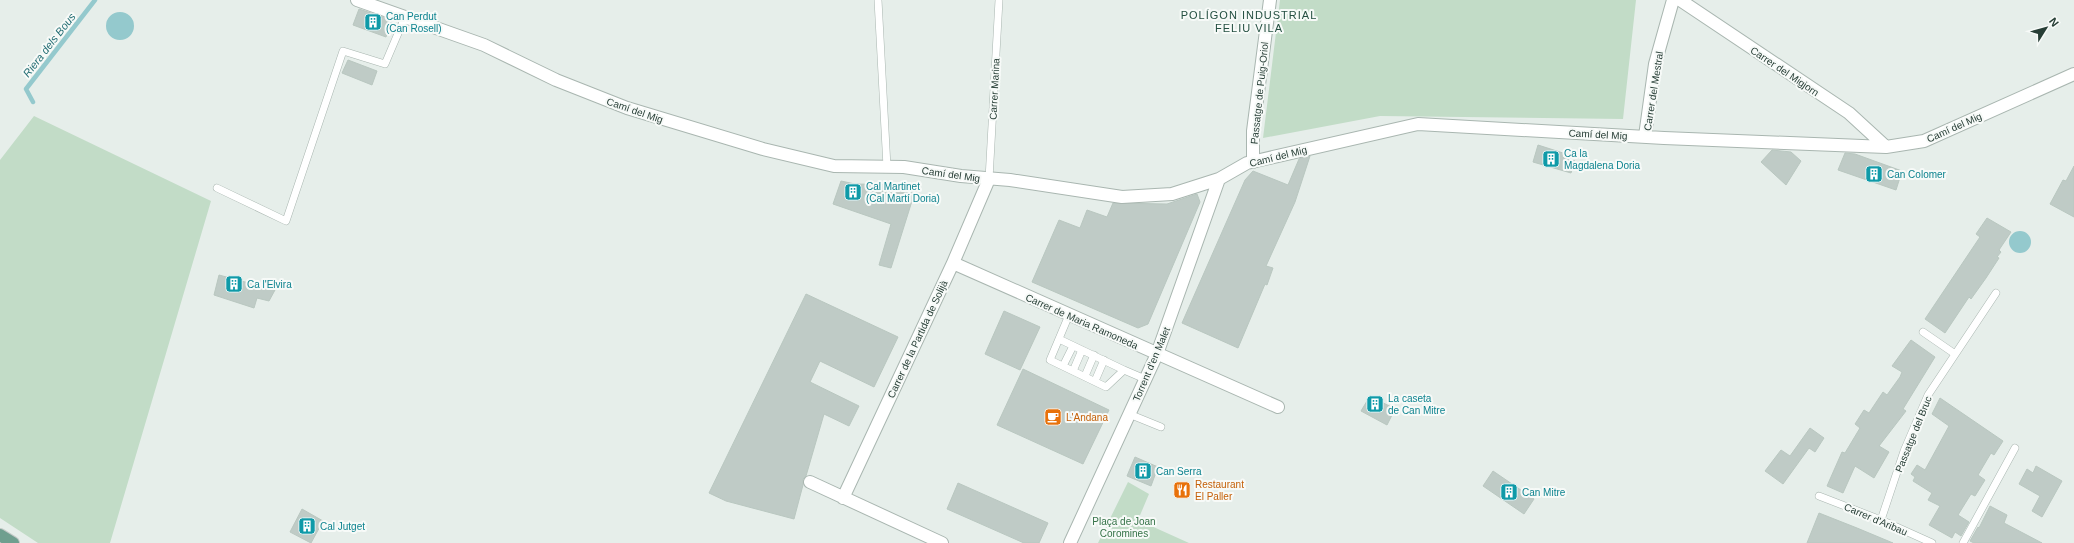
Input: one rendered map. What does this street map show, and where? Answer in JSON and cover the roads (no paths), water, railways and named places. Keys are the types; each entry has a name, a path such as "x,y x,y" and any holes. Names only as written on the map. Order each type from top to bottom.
{"main road":[{"path":"0,535 13,543"}],"street":[{"name":"Camí del Mig","path":"357,0 484,46 556,80 627,108 763,149 834,166 904,167 989,179 1010,180 1122,197 1172,194 1219,179 1247,163 1418,124 1886,147 1924,141 2074,74"},
{"name":"Passatge de Puig-Oriol","path":"1253,162 1253,131 1270,0"},
{"name":"Carrer del Mestral","path":"1646,136 1655,64 1673,0"},
{"name":"Carrer del Migjorn","path":"1680,0 1848,113 1886,147"},
{"name":"Carrer de la Partida de Solijà","path":"843,498 952,263 989,179"},
{"name":"Torrent d'en Malet","path":"1070,543 1157,354 1219,179"},
{"name":"Carrer de Maria Ramoneda","path":"952,263 1278,407"},
{"path":"810,482 942,543"}],"lane":[{"path":"878,0 887,167"},
{"name":"Carrer Marina","path":"989,179 999,0"},
{"path":"217,188 286,221 344,51 385,64 404,17"},
{"name":"Passatge del Bruc","path":"1881,520 1904,451 1928,395 1996,293"},
{"path":"1069,315 1050,360 1106,386 1124,370"},
{"path":"1923,332 1955,354"},
{"path":"1059,339 1145,379"},
{"path":"1063,366 1073,346"},
{"path":"1073,371 1082,350"},
{"path":"1085,376 1094,356"},
{"path":"1095,381 1104,360"},
{"path":"1129,414 1161,427"},
{"path":"1963,543 2015,448"},
{"name":"Carrer d'Aribau","path":"1819,496 1881,520 1932,543"}],"water":[{"path":"120,12 126,13 130,16 133,20 133,32 130,36 126,39 120,40 114,39 110,36 107,32 106,26 107,20 110,16 114,13"},
{"path":"2020,231 2028,234 2031,242 2028,250 2020,253 2012,250 2009,242 2012,234"}],"waterway":[{"name":"Riera dels Bous","path":"33,102 26,89 95,0"}],"place":[{"name":"Can Perdut (Can Rosell)","path":"373,22"},
{"name":"Ca la Magdalena Doria","path":"1551,159"},
{"name":"Can Colomer","path":"1874,174"},
{"name":"Cal Martinet (Cal Martí Doria)","path":"853,192"},
{"name":"Ca l'Elvira","path":"234,284"},
{"name":"La caseta de Can Mitre","path":"1375,404"},
{"name":"L'Andana","path":"1053,417"},
{"name":"Can Serra","path":"1143,471"},
{"name":"Restaurant El Paller","path":"1182,490"},
{"name":"Can Mitre","path":"1509,492"},
{"name":"Cal Jutget","path":"307,526"}],"district":[{"name":"POLÍGON INDUSTRIAL FELIU VILA","path":"1249,21"}],"park label":[{"name":"Plaça de Joan Coromines","path":"1124,526"}]}
